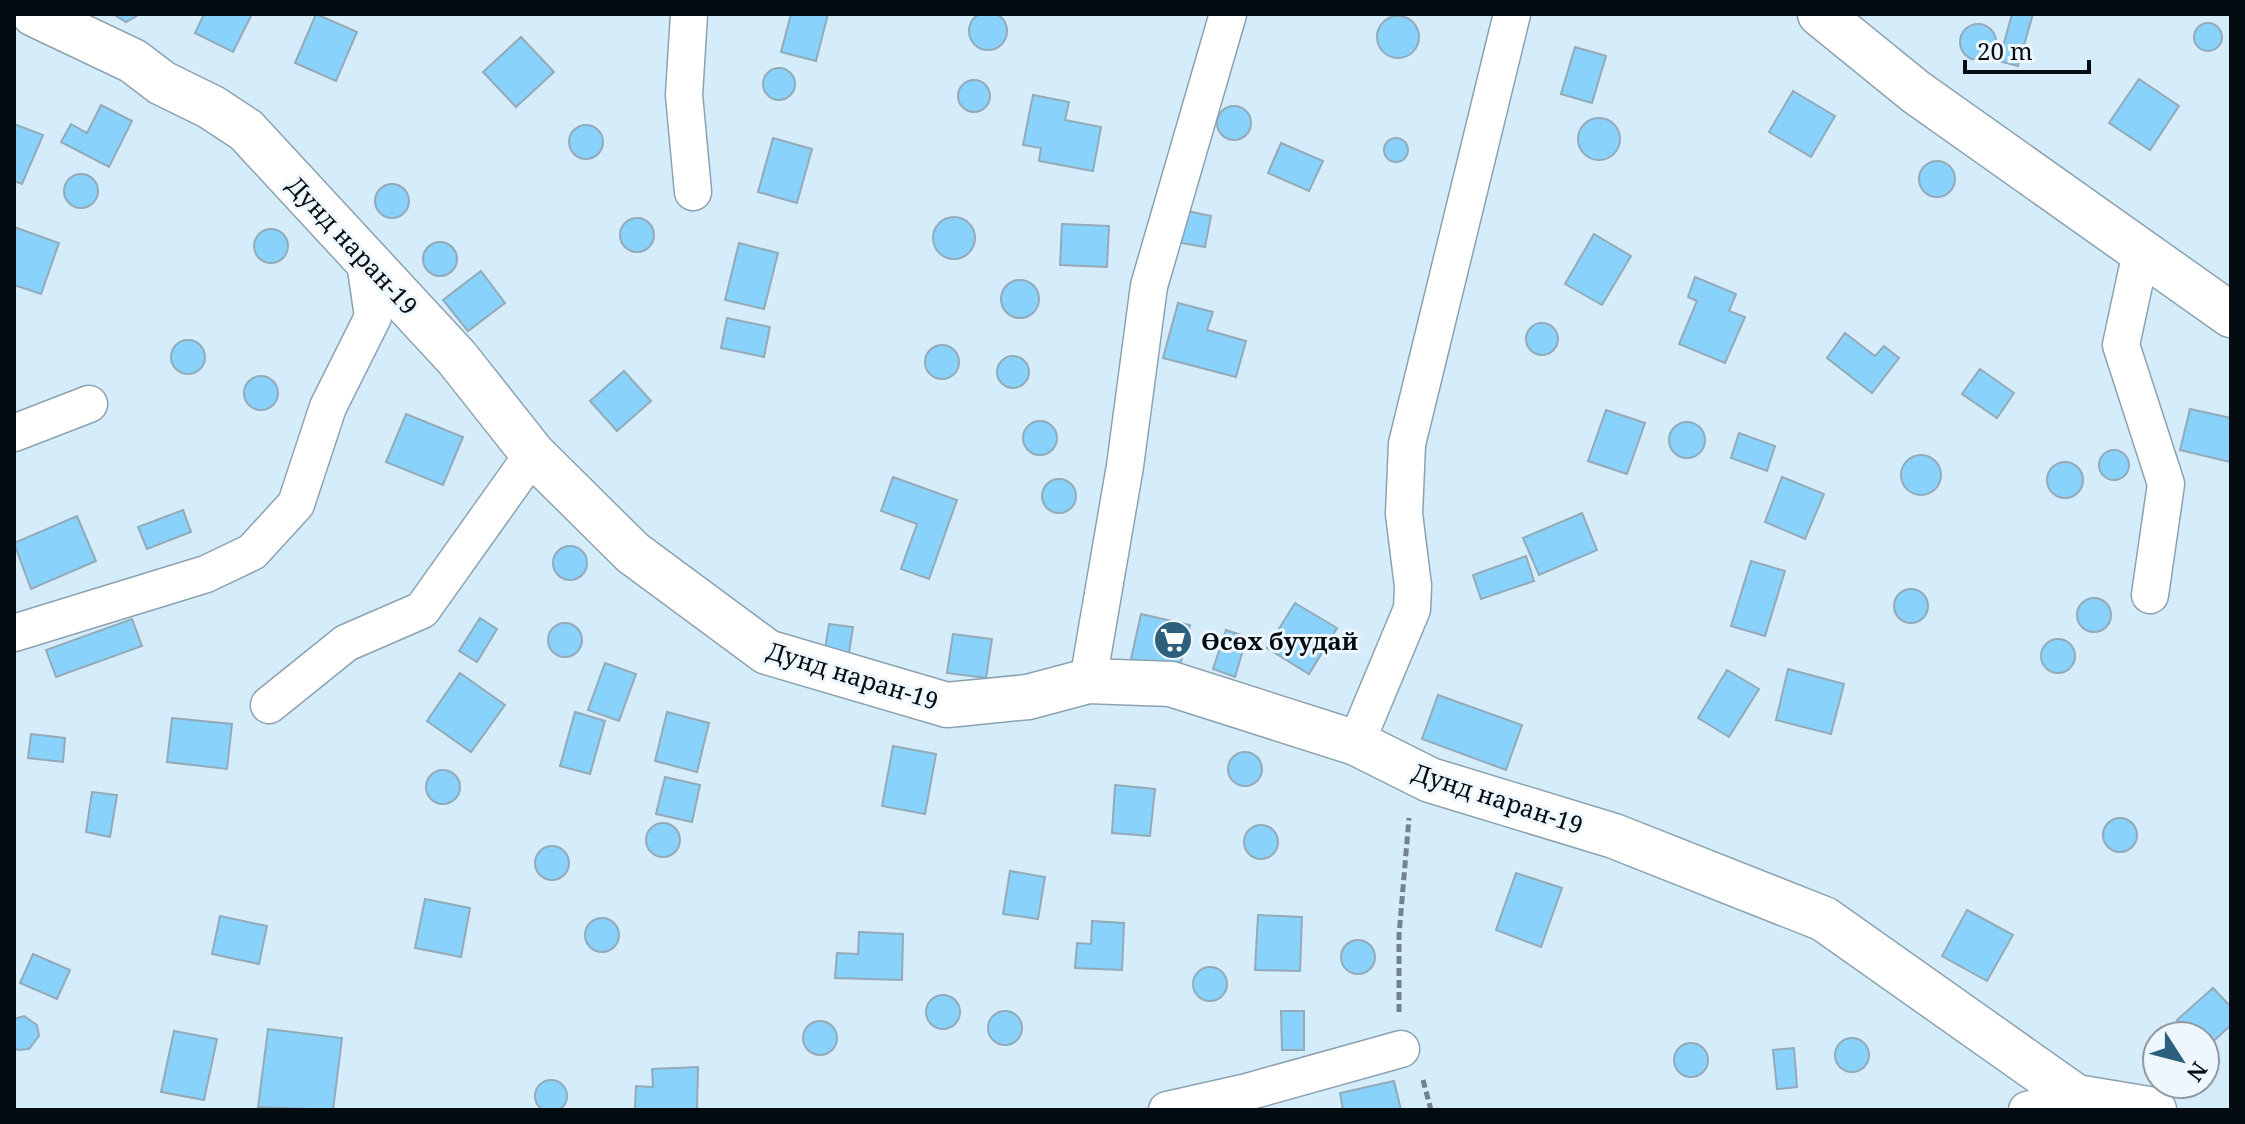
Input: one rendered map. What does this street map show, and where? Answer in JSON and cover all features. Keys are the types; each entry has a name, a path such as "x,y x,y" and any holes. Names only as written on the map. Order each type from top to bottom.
{"street":[{"name":"Дунд наран-19","path":"34,14 133,61 162,83 211,107 246,130 457,358 533,454 633,553 767,652 947,705 1028,697 1088,681 1171,684 1356,743 1430,780 1614,836 1824,919 2076,1097 2154,1110"},
{"path":"689,14 684,95 693,192"},
{"path":"1088,681 1125,466 1149,286 1228,14"},
{"path":"1356,743 1412,609 1413,586 1404,514 1407,444 1512,14"},
{"path":"1820,14 1916,92 2231,315"},
{"path":"2141,252 2121,345 2166,484 2150,595"},
{"path":"14,633 206,574 252,552 270,533 296,504 328,407 373,317 364,255"},
{"path":"14,433 89,404"},
{"path":"269,705 346,643 422,610 533,454"},
{"path":"1167,1110 1247,1092 1400,1035"},
{"path":"2027,1110 2076,1097"}],"path":[{"path":"1400,1035 1399,935 1412,792 1430,780"}],"building":[{"path":"988,12 1002,17 1007,31 1002,45 988,50 974,45 969,31 974,17"},
{"path":"113,14 140,14 126,22"},
{"path":"204,14 252,14 233,52 195,33"},
{"path":"316,14 357,32 336,81 295,63"},
{"path":"791,14 828,14 816,61 781,52"},
{"path":"2012,14 2033,14 2018,66 1999,61"},
{"path":"1398,16 1413,22 1419,37 1413,52 1398,58 1383,52 1377,37 1383,22"},
{"path":"2208,23 2218,27 2222,37 2218,47 2208,51 2198,47 2194,37 2198,27"},
{"path":"1978,24 1990,30 1996,42 1990,54 1978,60 1966,54 1960,42 1966,30"},
{"path":"521,37 554,72 516,107 483,72"},
{"path":"1575,47 1606,56 1592,103 1561,94"},
{"path":"779,68 791,72 795,84 791,96 779,100 767,96 763,84 767,72"},
{"path":"2139,79 2179,106 2150,150 2109,123"},
{"path":"974,80 985,85 990,96 985,107 974,112 963,107 958,96 963,85"},
{"path":"1793,91 1835,116 1811,157 1769,132"},
{"path":"1033,95 1069,102 1065,120 1101,127 1093,171 1039,161 1041,148 1023,145"},
{"path":"101,105 132,121 109,167 61,142 71,124 87,133"},
{"path":"1234,106 1246,111 1251,123 1246,135 1234,140 1222,135 1217,123 1222,111"},
{"path":"1599,118 1614,124 1620,139 1614,154 1599,160 1584,154 1578,139 1584,124"},
{"path":"14,124 43,135 22,184 14,181"},
{"path":"586,125 598,130 603,142 598,154 586,159 574,154 569,142 574,130"},
{"path":"773,138 812,149 797,203 758,192"},
{"path":"1396,138 1407,145 1408,150 1401,161 1396,162 1385,155 1384,150 1391,139"},
{"path":"1281,143 1323,161 1309,191 1268,173"},
{"path":"1937,161 1950,166 1955,179 1950,192 1937,197 1924,192 1919,179 1924,166"},
{"path":"81,174 93,179 98,191 93,203 81,208 69,203 64,191 69,179"},
{"path":"392,184 404,189 409,201 404,213 392,218 380,213 375,201 380,189"},
{"path":"1187,211 1211,216 1205,247 1181,243"},
{"path":"954,217 969,223 975,238 969,253 954,259 939,253 933,238 939,223"},
{"path":"637,218 649,223 654,235 649,247 637,252 625,247 620,235 625,223"},
{"path":"1062,224 1109,226 1107,267 1060,265"},
{"path":"14,227 59,243 41,294 14,285"},
{"path":"271,229 283,234 288,246 283,258 271,263 259,258 254,246 259,234"},
{"path":"1594,234 1631,256 1602,305 1565,284"},
{"path":"440,242 452,247 457,259 452,271 440,276 428,271 423,259 428,247"},
{"path":"739,243 778,253 764,309 725,300"},
{"path":"481,271 505,303 468,331 443,300"},
{"path":"1695,277 1736,294 1729,311 1745,317 1725,363 1679,344 1697,301 1688,297"},
{"path":"1020,280 1034,285 1039,299 1034,313 1020,318 1006,313 1001,299 1006,285"},
{"path":"1178,303 1213,312 1207,330 1246,341 1236,377 1163,358"},
{"path":"727,318 770,327 764,357 721,348"},
{"path":"1542,323 1553,328 1558,339 1553,350 1542,355 1531,350 1526,339 1531,328"},
{"path":"1845,333 1875,356 1884,346 1899,358 1872,393 1827,358"},
{"path":"188,340 200,345 205,357 200,369 188,374 176,369 171,357 176,345"},
{"path":"942,345 954,350 959,362 954,374 942,379 930,374 925,362 930,350"},
{"path":"1013,356 1024,361 1029,372 1024,383 1013,388 1002,383 997,372 1002,361"},
{"path":"1980,369 2014,393 1997,418 1962,394"},
{"path":"624,371 651,401 617,431 590,401"},
{"path":"261,376 273,381 278,393 273,405 261,410 249,405 244,393 249,381"},
{"path":"2190,409 2231,418 2230,462 2180,450"},
{"path":"1606,410 1645,423 1627,474 1588,461"},
{"path":"406,414 463,437 443,485 386,462"},
{"path":"1040,421 1052,426 1057,438 1052,450 1040,455 1028,450 1023,438 1028,426"},
{"path":"1687,422 1700,427 1705,440 1700,453 1687,458 1674,453 1669,440 1674,427"},
{"path":"1739,433 1775,446 1767,471 1731,458"},
{"path":"2114,450 2120,451 2128,459 2128,471 2120,479 2114,480 2108,479 2100,471 2099,465 2100,459 2108,451"},
{"path":"1921,455 1935,461 1941,475 1935,489 1921,495 1907,489 1901,475 1907,461"},
{"path":"2065,462 2078,467 2083,480 2078,493 2065,498 2052,493 2047,480 2052,467"},
{"path":"893,477 957,500 929,579 901,569 917,524 881,511"},
{"path":"1782,477 1824,494 1805,539 1765,522"},
{"path":"1059,479 1071,484 1076,496 1071,508 1059,513 1047,508 1042,496 1047,484"},
{"path":"183,510 191,532 147,549 138,527"},
{"path":"1582,513 1597,550 1539,575 1523,538"},
{"path":"77,516 96,561 31,589 14,543"},
{"path":"570,546 582,551 587,563 582,575 570,580 558,575 553,563 558,551"},
{"path":"1526,556 1534,581 1481,599 1473,575"},
{"path":"1751,561 1785,571 1765,636 1731,626"},
{"path":"1911,589 1923,594 1928,606 1923,618 1911,623 1899,618 1894,606 1899,594"},
{"path":"2094,598 2106,603 2111,615 2106,627 2094,632 2082,627 2077,615 2082,603"},
{"path":"1295,603 1337,628 1309,674 1267,648"},
{"path":"1141,614 1190,625 1179,670 1131,659"},
{"path":"480,618 497,629 477,662 459,651"},
{"path":"132,619 142,646 56,677 46,650"},
{"path":"565,623 577,628 582,640 577,652 565,657 553,652 548,640 553,628"},
{"path":"829,624 853,627 849,653 825,649"},
{"path":"1226,630 1247,637 1235,677 1213,669"},
{"path":"953,634 992,639 986,678 947,673"},
{"path":"2058,639 2070,644 2075,656 2070,668 2058,673 2046,668 2041,656 2046,644"},
{"path":"605,663 636,674 619,721 588,710"},
{"path":"1788,669 1844,684 1831,734 1776,720"},
{"path":"1727,670 1759,689 1729,737 1698,718"},
{"path":"460,673 505,705 471,752 427,721"},
{"path":"1438,695 1522,725 1506,770 1422,739"},
{"path":"575,712 605,721 590,774 560,766"},
{"path":"667,712 709,723 697,772 655,761"},
{"path":"172,718 232,724 227,769 167,762"},
{"path":"31,734 65,738 63,762 28,758"},
{"path":"893,746 936,754 925,814 882,806"},
{"path":"1245,752 1257,757 1262,769 1257,781 1245,786 1233,781 1228,769 1233,757"},
{"path":"443,770 455,775 460,787 455,799 443,804 431,799 426,787 431,775"},
{"path":"665,777 700,785 692,822 656,814"},
{"path":"1115,785 1155,789 1150,836 1112,833"},
{"path":"92,792 117,795 110,837 86,832"},
{"path":"2120,818 2132,823 2137,835 2132,847 2120,852 2108,847 2103,835 2108,823"},
{"path":"663,823 675,828 680,840 675,852 663,857 651,852 646,840 651,828"},
{"path":"1261,825 1273,830 1278,842 1273,854 1261,859 1249,854 1244,842 1249,830"},
{"path":"552,846 564,851 569,863 564,875 552,880 540,875 535,863 540,851"},
{"path":"1010,871 1045,877 1038,919 1003,914"},
{"path":"1516,873 1562,888 1541,947 1496,930"},
{"path":"425,899 470,908 461,957 415,948"},
{"path":"1967,910 2013,935 1987,981 1942,956"},
{"path":"1258,915 1302,917 1300,971 1255,970"},
{"path":"220,916 267,926 259,964 212,954"},
{"path":"602,918 614,923 619,935 614,947 602,952 590,947 585,935 590,923"},
{"path":"1092,921 1124,923 1122,970 1075,968 1077,943 1091,944"},
{"path":"859,932 903,934 902,980 835,978 837,953 858,954"},
{"path":"1358,940 1370,945 1375,957 1370,969 1358,974 1346,969 1341,957 1346,945"},
{"path":"33,954 70,970 57,999 20,983"},
{"path":"1210,967 1222,972 1227,984 1222,996 1210,1001 1198,996 1193,984 1198,972"},
{"path":"2213,988 2231,1007 2231,1025 2221,1034 2221,1020 2177,1020"},
{"path":"943,995 955,1000 960,1012 955,1024 943,1029 931,1024 926,1012 931,1000"},
{"path":"1005,1011 1017,1016 1022,1028 1017,1040 1005,1045 993,1040 988,1028 993,1016"},
{"path":"1281,1011 1304,1011 1304,1050 1282,1050"},
{"path":"24,1016 37,1025 39,1036 29,1049 18,1050 14,1048 14,1019"},
{"path":"820,1021 832,1026 837,1038 832,1050 820,1055 808,1050 803,1038 808,1026"},
{"path":"268,1029 342,1038 333,1110 258,1107"},
{"path":"174,1031 217,1039 204,1100 161,1092"},
{"path":"1852,1038 1864,1043 1869,1055 1864,1067 1852,1072 1840,1067 1835,1055 1840,1043"},
{"path":"1691,1043 1703,1048 1708,1060 1703,1072 1691,1077 1679,1072 1674,1060 1679,1048"},
{"path":"1794,1048 1797,1087 1777,1089 1773,1050"},
{"path":"698,1067 697,1110 635,1110 636,1086 653,1087 652,1069"},
{"path":"551,1080 562,1085 567,1096 562,1107 551,1112 540,1107 535,1096 540,1085"},
{"path":"1394,1081 1401,1110 1343,1110 1340,1093"}],"place":[{"name":"Өсөх буудай","path":"1173,640"}]}
